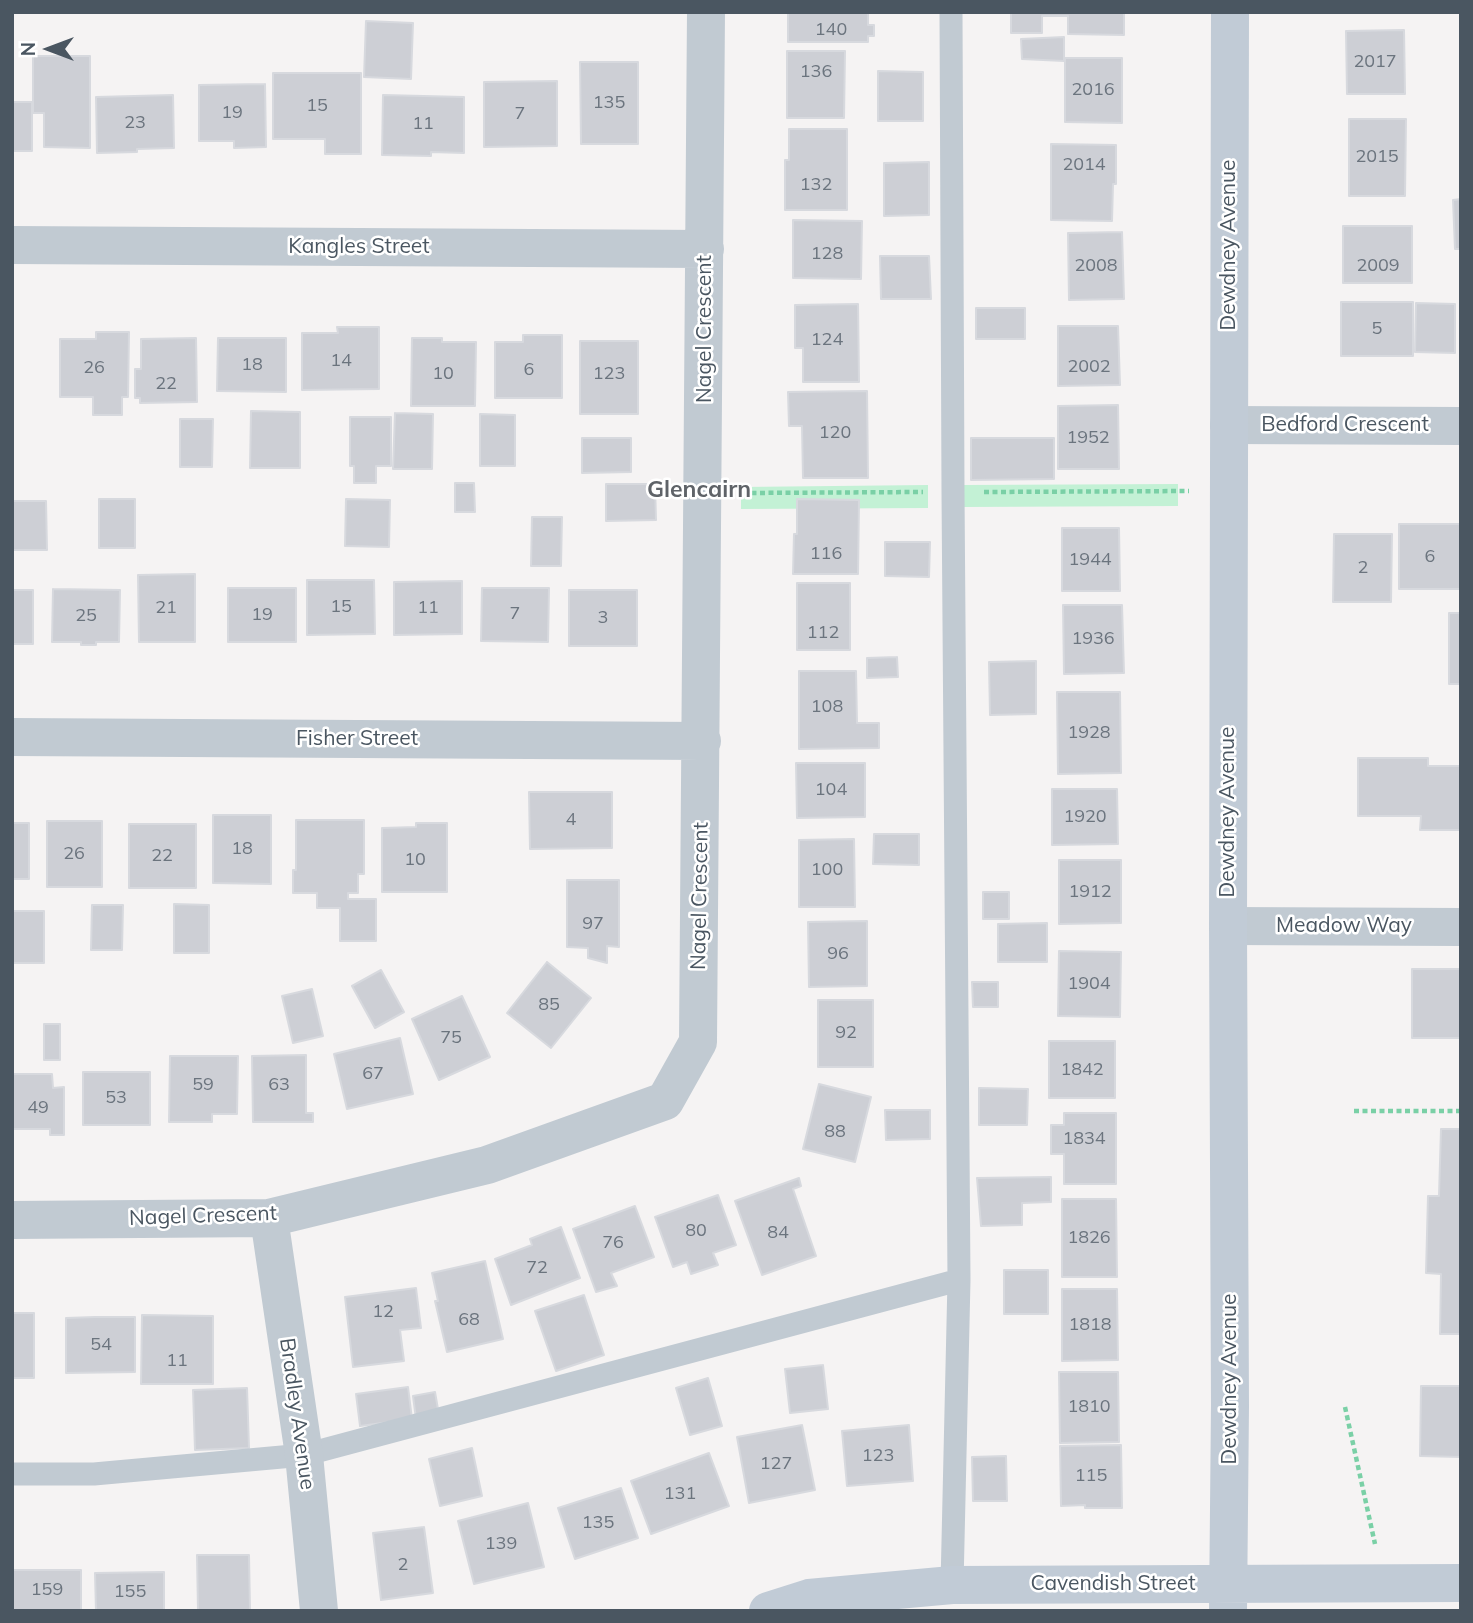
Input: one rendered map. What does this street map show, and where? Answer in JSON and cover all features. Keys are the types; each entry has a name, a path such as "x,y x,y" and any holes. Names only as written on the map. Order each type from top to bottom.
{"street":[{"name":"Nagel Crescent","path":"12,1220 269,1218 487,1165 665,1101 698,1042 706,12"},
{"name":"Dewdney Avenue","path":"1228,1597 1230,12"},
{"name":"Kangles Street","path":"12,246 705,249"},
{"name":"Bedford Crescent","path":"1229,425 1461,426"},
{"name":"Fisher Street","path":"12,737 702,741"},
{"name":"Meadow Way","path":"1228,926 1461,927"},
{"name":"Bradley Avenue","path":"269,1218 304,1455 319,1611"},
{"name":"Cavendish Street","path":"768,1611 809,1598 952,1585 1228,1597 1384,1583 1461,1583"}],"lane":[{"path":"951,12 959,1280 952,1585"},
{"path":"12,1474 94,1474 304,1455 959,1280"}],"path":[{"path":"1353,1111 1461,1111"},
{"path":"1345,1407 1384,1583"}],"green space":[{"path":"1178,484 1178,506 964,507 963,485"},
{"path":"928,485 928,508 741,509 741,487"}],"building":[{"path":"788,12 868,12 868,25 874,25 874,36 868,36 868,42 788,42"},
{"path":"1011,12 1124,12 1124,35 1068,34 1068,16 1042,16 1042,33 1011,33"},
{"path":"366,21 413,23 411,79 364,77"},
{"path":"1404,30 1405,94 1347,94 1346,31"},
{"path":"1064,37 1064,61 1022,59 1021,39"},
{"path":"787,51 845,51 844,118 787,118"},
{"path":"33,56 90,56 90,148 44,147 44,113 33,113"},
{"path":"1065,58 1122,58 1122,123 1065,122"},
{"path":"580,62 638,62 638,144 581,144"},
{"path":"878,71 923,72 923,121 878,121"},
{"path":"273,73 361,73 361,154 325,154 325,139 273,139"},
{"path":"557,81 557,146 484,147 484,82"},
{"path":"265,84 266,147 234,148 234,141 199,141 199,85"},
{"path":"173,95 174,148 97,153 96,97"},
{"path":"383,95 464,97 464,153 431,152 431,156 382,155"},
{"path":"12,102 32,102 32,151 12,151"},
{"path":"1349,119 1406,119 1405,196 1349,196"},
{"path":"789,129 847,129 847,210 785,210 785,160 789,160"},
{"path":"1051,144 1116,145 1112,221 1051,220"},
{"path":"929,162 929,215 884,216 884,163"},
{"path":"1461,199 1461,249 1455,249 1453,200"},
{"path":"793,220 862,221 861,279 793,278"},
{"path":"1343,226 1412,226 1412,283 1343,283"},
{"path":"1122,232 1124,299 1069,300 1068,233"},
{"path":"880,256 929,256 931,299 881,299"},
{"path":"1341,302 1413,302 1413,356 1341,356"},
{"path":"1416,303 1455,304 1455,353 1415,352"},
{"path":"858,304 859,382 803,382 803,348 795,348 795,305"},
{"path":"976,308 1025,308 1025,339 976,339"},
{"path":"1058,326 1118,326 1120,385 1058,386"},
{"path":"337,327 379,327 379,389 302,390 302,333 338,333"},
{"path":"96,332 129,332 128,397 122,397 122,415 93,415 93,397 60,397 60,339 96,339"},
{"path":"523,335 562,335 562,398 495,398 495,342 523,342"},
{"path":"196,338 197,402 140,403 140,398 135,398 135,369 141,369 141,339"},
{"path":"218,338 286,338 286,392 217,391"},
{"path":"412,338 442,338 442,342 476,342 475,406 411,406"},
{"path":"580,341 638,341 638,414 580,414"},
{"path":"867,391 868,478 803,478 802,426 789,426 788,392"},
{"path":"1118,405 1119,469 1058,469 1058,406"},
{"path":"251,411 300,412 300,468 250,468"},
{"path":"395,413 433,414 432,469 393,469"},
{"path":"480,414 515,415 515,466 480,466"},
{"path":"350,417 391,417 391,466 376,466 376,483 354,483 354,466 350,466"},
{"path":"180,419 213,419 212,467 180,467"},
{"path":"582,438 631,438 631,472 582,473"},
{"path":"971,438 1054,438 1054,479 971,480"},
{"path":"455,483 474,483 475,512 455,512"},
{"path":"606,484 655,484 656,520 606,521"},
{"path":"99,499 135,499 135,548 99,548"},
{"path":"346,499 390,500 389,547 345,546"},
{"path":"797,499 859,500 858,574 793,574"},
{"path":"12,501 46,501 47,550 12,550"},
{"path":"532,517 562,517 561,566 531,566"},
{"path":"1399,524 1461,524 1461,589 1399,589"},
{"path":"1062,528 1119,528 1120,591 1062,591"},
{"path":"1334,534 1392,534 1391,602 1333,602"},
{"path":"885,542 930,542 929,577 885,576"},
{"path":"195,574 195,642 139,642 138,575"},
{"path":"307,580 374,580 375,634 307,635"},
{"path":"462,581 462,634 394,635 394,582"},
{"path":"797,583 850,583 850,650 797,650"},
{"path":"228,588 296,588 296,642 228,642"},
{"path":"482,588 549,588 548,642 481,641"},
{"path":"53,589 120,590 119,642 81,645 81,642 52,642"},
{"path":"12,590 33,590 33,644 12,644"},
{"path":"569,590 637,590 637,646 569,646"},
{"path":"1063,605 1122,605 1124,673 1064,674"},
{"path":"1449,613 1461,613 1461,684 1449,684"},
{"path":"897,657 898,677 867,678 867,658"},
{"path":"1036,661 1036,714 990,715 989,662"},
{"path":"799,671 856,671 857,723 879,723 879,748 799,749"},
{"path":"1057,692 1120,692 1121,773 1058,774"},
{"path":"1358,758 1428,758 1428,766 1461,766 1461,830 1420,830 1421,816 1358,816"},
{"path":"796,763 865,763 865,817 797,818"},
{"path":"1052,789 1117,789 1118,844 1052,845"},
{"path":"529,792 612,792 612,848 530,849"},
{"path":"213,815 271,815 271,884 213,883"},
{"path":"296,820 364,820 364,874 358,874 358,893 348,893 348,899 376,899 376,941 340,941 340,908 317,908 317,893 293,893"},
{"path":"47,821 102,821 102,887 47,887"},
{"path":"12,823 29,823 29,879 12,879"},
{"path":"416,823 447,823 447,892 382,892 382,828 416,827"},
{"path":"129,824 196,824 196,888 129,888"},
{"path":"874,834 919,834 919,865 873,864"},
{"path":"854,839 855,907 799,907 799,840"},
{"path":"1059,860 1121,860 1121,923 1059,924"},
{"path":"567,880 619,880 619,947 607,946 607,963 588,958 588,948 567,947"},
{"path":"983,892 1009,892 1009,919 983,919"},
{"path":"174,904 209,905 209,953 174,953"},
{"path":"92,905 123,905 122,950 91,950"},
{"path":"12,911 44,911 44,963 12,963"},
{"path":"867,921 867,986 809,987 808,922"},
{"path":"1047,923 1047,962 998,962 998,924"},
{"path":"1059,951 1121,952 1120,1017 1058,1016"},
{"path":"547,962 591,998 551,1048 507,1013"},
{"path":"1412,969 1461,969 1461,1038 1412,1038"},
{"path":"381,970 404,1012 375,1028 352,986"},
{"path":"972,982 998,982 998,1007 973,1007"},
{"path":"312,989 323,1036 293,1043 282,996"},
{"path":"462,996 490,1057 439,1080 412,1019"},
{"path":"818,1000 873,1000 873,1067 818,1067"},
{"path":"44,1024 60,1024 60,1060 44,1060"},
{"path":"400,1038 413,1094 347,1109 334,1054"},
{"path":"1049,1041 1115,1041 1115,1098 1049,1098"},
{"path":"306,1055 306,1113 313,1113 313,1122 253,1122 252,1056"},
{"path":"170,1056 238,1056 237,1114 212,1114 212,1122 169,1122"},
{"path":"83,1072 150,1072 150,1125 83,1125"},
{"path":"12,1074 52,1074 53,1088 64,1087 64,1135 50,1135 50,1129 12,1129"},
{"path":"819,1084 871,1097 855,1162 803,1149"},
{"path":"979,1088 1028,1089 1027,1125 979,1125"},
{"path":"885,1110 930,1110 930,1139 886,1140"},
{"path":"1064,1113 1116,1113 1116,1184 1064,1184 1064,1154 1051,1154 1051,1125 1064,1125"},
{"path":"1441,1129 1461,1129 1461,1334 1440,1334 1441,1274 1426,1273 1428,1196 1439,1196"},
{"path":"1051,1177 1051,1202 1022,1203 1022,1225 981,1226 977,1178"},
{"path":"799,1178 801,1186 793,1189 816,1256 762,1275 735,1201"},
{"path":"718,1195 736,1245 713,1253 718,1265 691,1274 687,1262 673,1267 655,1217"},
{"path":"1062,1199 1116,1199 1117,1277 1062,1277"},
{"path":"635,1206 654,1257 611,1273 617,1286 596,1292 573,1229"},
{"path":"561,1227 580,1278 511,1305 495,1259 532,1245 530,1239"},
{"path":"485,1261 503,1339 447,1352 435,1301 438,1301 432,1273"},
{"path":"1004,1270 1048,1270 1048,1314 1004,1314"},
{"path":"416,1288 421,1328 400,1330 404,1361 353,1367 345,1297"},
{"path":"1062,1289 1117,1289 1118,1360 1062,1361"},
{"path":"584,1295 604,1355 556,1371 535,1311"},
{"path":"12,1313 34,1313 34,1378 12,1378"},
{"path":"142,1315 213,1316 213,1384 141,1384"},
{"path":"135,1317 135,1372 66,1373 66,1318"},
{"path":"823,1365 828,1409 790,1413 785,1369"},
{"path":"1059,1372 1118,1372 1119,1442 1060,1443"},
{"path":"708,1378 722,1426 690,1435 676,1388"},
{"path":"1421,1386 1461,1386 1461,1457 1420,1456"},
{"path":"408,1387 412,1419 360,1426 356,1394"},
{"path":"247,1388 249,1448 195,1450 193,1390"},
{"path":"435,1392 439,1415 416,1419 413,1396"},
{"path":"802,1425 815,1490 749,1503 737,1437"},
{"path":"909,1425 913,1481 847,1486 842,1431"},
{"path":"1121,1445 1122,1508 1061,1506 1060,1446"},
{"path":"472,1448 482,1496 440,1506 429,1459"},
{"path":"709,1453 729,1506 651,1534 631,1481"},
{"path":"1006,1456 1007,1501 973,1501 972,1457"},
{"path":"621,1488 638,1538 575,1559 558,1508"},
{"path":"528,1503 544,1567 474,1584 458,1521"},
{"path":"424,1527 433,1593 381,1600 373,1533"},
{"path":"197,1555 249,1555 250,1611 198,1611"},
{"path":"13,1570 81,1570 81,1611 13,1611"},
{"path":"164,1572 164,1611 96,1611 95,1573"}],"district":[{"name":"Glencairn","path":"699,490"}]}
